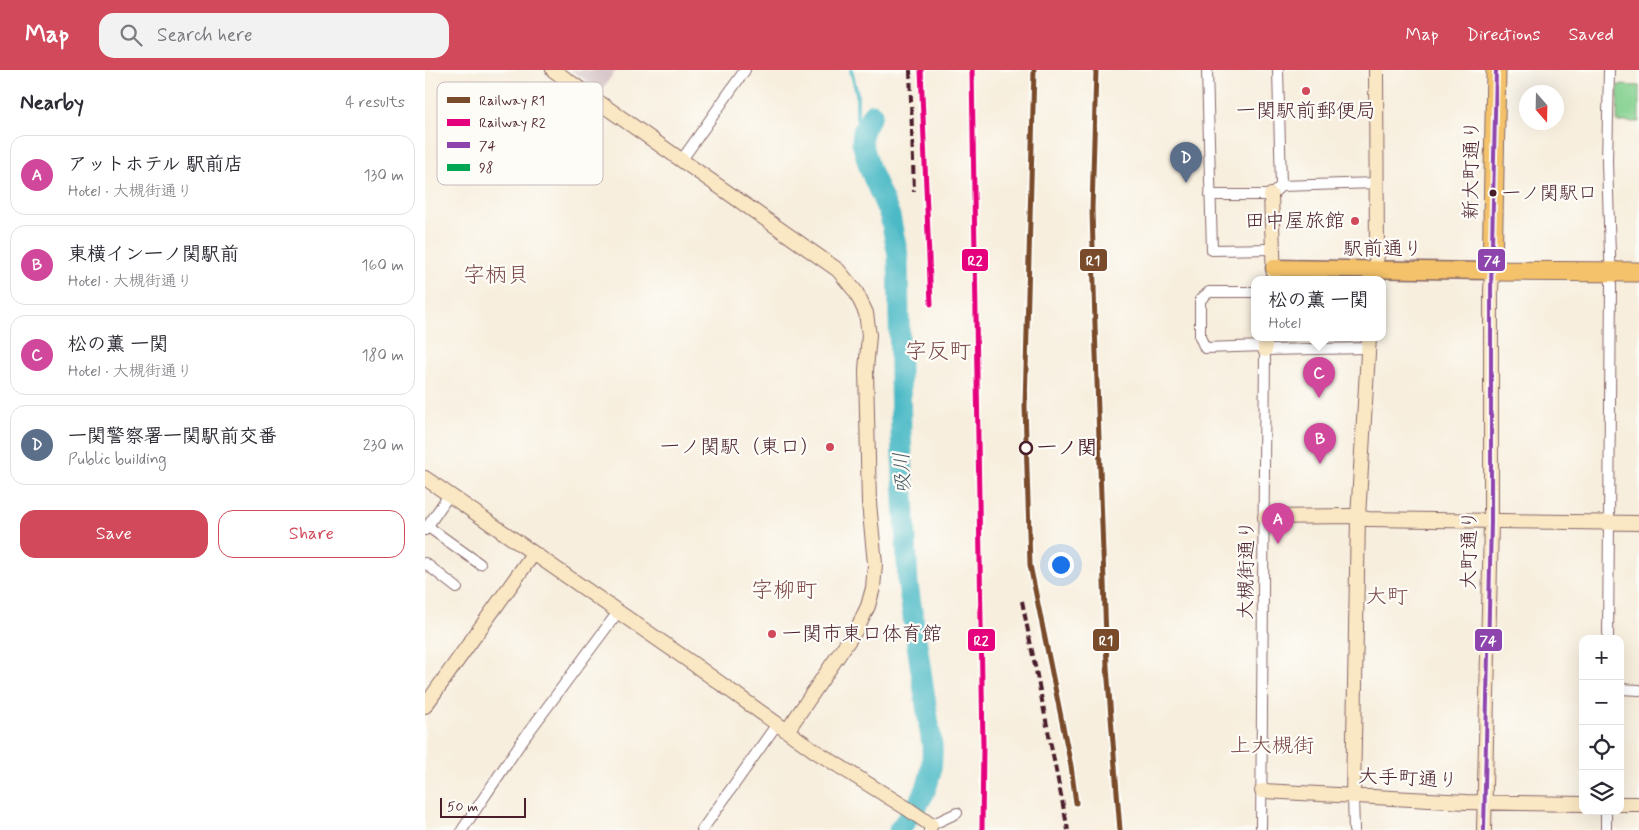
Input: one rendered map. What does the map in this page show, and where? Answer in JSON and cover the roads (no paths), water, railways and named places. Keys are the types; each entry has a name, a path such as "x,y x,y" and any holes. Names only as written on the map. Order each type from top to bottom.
{"highway":[{"name":"新大町通り","path":"1493,271 1496,70"},
{"path":"1493,271 1639,272"}],"main road":[{"name":"駅前通り","path":"1274,274 1373,275 1493,271"}],"street":[{"path":"553,70 570,82"},
{"path":"681,161 745,70"},
{"path":"1207,70 1212,250 1272,249"},
{"path":"1274,274 1272,249 1276,190 1278,70"},
{"path":"1373,275 1377,256 1376,70"},
{"path":"1607,635 1611,272 1607,162 1609,70"},
{"path":"603,106 838,270 856,292 866,313 869,335 866,379 869,503 875,564 873,588 868,606 859,625 702,830"},
{"path":"1210,195 1376,183"},
{"name":"大町通り","path":"1484,830 1491,522 1491,290 1493,271"},
{"path":"1251,292 1209,292 1200,300 1201,337 1205,348 1265,344 1369,342 1358,517 1354,830"},
{"name":"大槻街通り","path":"1261,830 1265,344"},
{"path":"425,478 815,752 908,808 927,825 957,813"},
{"path":"449,495 426,528 480,564"},
{"path":"1265,516 1350,516 1367,519 1491,522 1639,523"},
{"path":"425,706 533,554"},
{"path":"425,563 457,588"},
{"path":"462,830 522,741 618,612"},
{"path":"1624,689 1639,690"},
{"name":"大手町通り","path":"1262,791 1485,803 1579,804"},
{"path":"1624,804 1639,804"},
{"path":"1606,815 1606,830"}],"waterway":[{"path":"851,70 857,94 857,118 862,142"},
{"name":"吸川","path":"872,114 863,132 862,142 870,170 890,216 898,255 901,433 908,584 932,745 929,782 914,810 899,830"}],"railway":[{"path":"910,70 914,192"},
{"path":"921,70 931,304"},
{"path":"972,70 983,745 982,830"},
{"path":"1034,70 1025,406 1030,565 1071,766 1076,803"},
{"path":"1095,325 1107,667 1120,830"},
{"path":"1022,601 1068,830"}],"rail line":[{"name":"R2","path":"921,70 931,304"},
{"name":"R2","path":"972,70 983,745 982,830"},
{"name":"R1","path":"1034,70 1025,406 1030,565 1071,766 1076,803"},
{"name":"R1","path":"1096,70 1092,209 1095,325 1107,667 1120,830"}],"place":[{"name":"一関駅前郵便局","path":"1306,91"},
{"name":"一関警察署一関駅前交番","path":"1186,183"},
{"name":"一ノ関駅口","path":"1493,193"},
{"name":"田中屋旅館","path":"1355,221"},
{"name":"松の薫 一関","path":"1319,398"},
{"name":"一ノ関駅（東口）","path":"830,447"},
{"name":"一ノ関","path":"1026,448"},
{"name":"東横イン一ノ関駅前","path":"1320,464"},
{"name":"アットホテル 駅前店","path":"1278,544"},
{"name":"一関市東口体育館","path":"772,634"}],"district":[{"name":"字柄貝","path":"496,276"},
{"name":"字反町","path":"938,352"},
{"name":"字柳町","path":"784,591"},
{"name":"大町","path":"1387,597"},
{"name":"上大槻街","path":"1272,746"}]}
